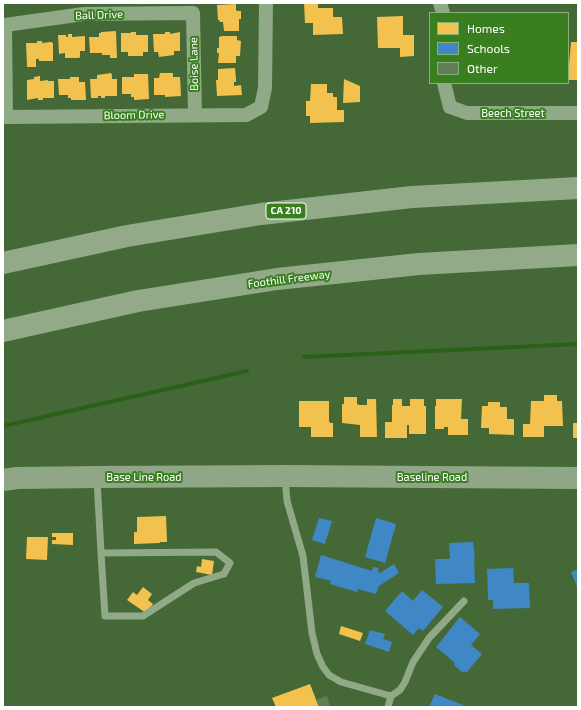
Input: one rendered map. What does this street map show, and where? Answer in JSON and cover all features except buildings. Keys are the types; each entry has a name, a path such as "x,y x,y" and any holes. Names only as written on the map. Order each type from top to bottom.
{"highway":[{"name":"CA 210","path":"3,263 127,236 261,214 412,197 576,189"},
{"name":"Foothill Freeway","path":"3,331 138,302 277,279 419,264 575,253"}],"main road":[{"name":"Base Line Road","path":"3,480 17,478 285,476"},
{"name":"Baseline Road","path":"285,476 578,478"}],"street":[{"name":"Bloom Drive","path":"6,117 246,115 261,107 265,88 266,3"},
{"name":"Ball Drive","path":"6,117 5,25 84,14 193,13"},
{"name":"Boise Lane","path":"193,13 195,115"},
{"name":"Beech Street","path":"444,84 450,107 467,113 578,113"}],"lane":[{"path":"285,476 288,501 303,556 312,633 323,667 329,675 341,682 391,696"},
{"path":"97,477 101,553 105,616 143,616 194,583 224,574 230,563 216,552 101,553"},
{"path":"388,707 391,696 400,690 413,662 429,638 464,601"}],"waterway":[{"path":"304,357 578,344"},
{"path":"3,426 247,371"}]}
